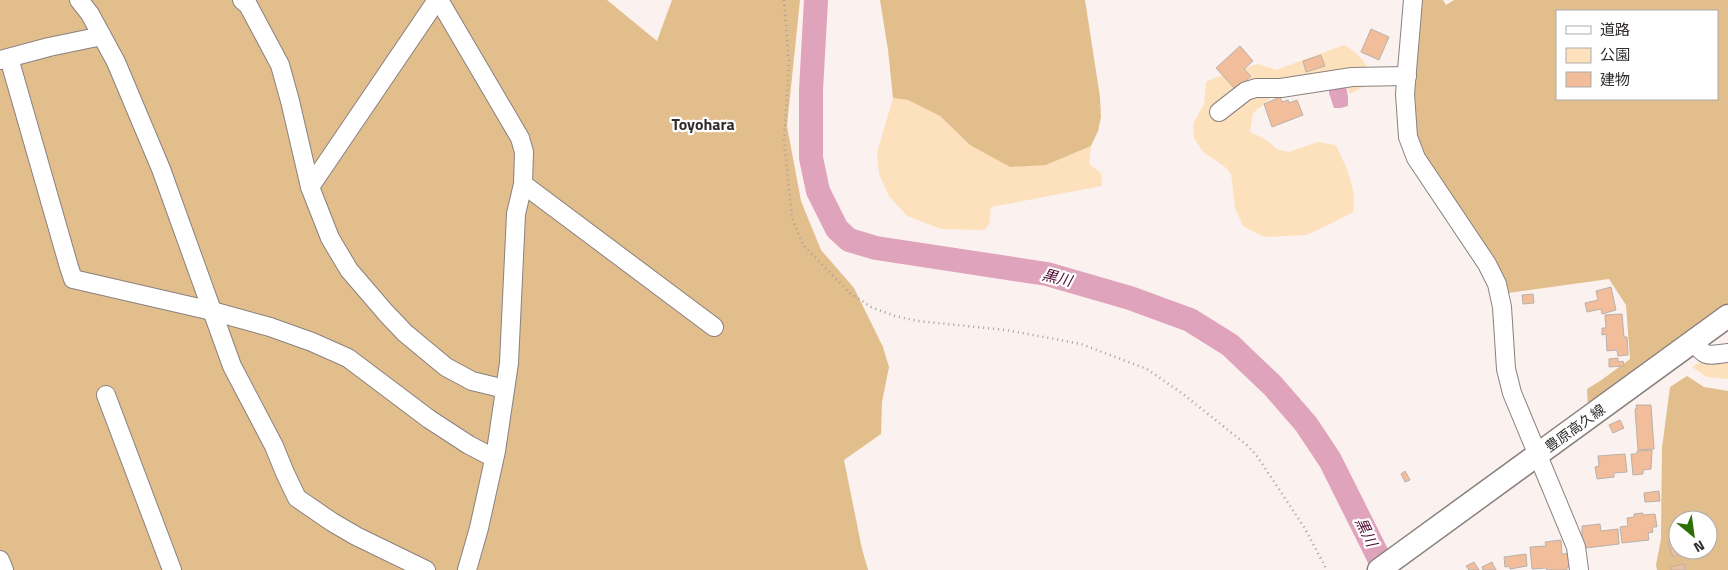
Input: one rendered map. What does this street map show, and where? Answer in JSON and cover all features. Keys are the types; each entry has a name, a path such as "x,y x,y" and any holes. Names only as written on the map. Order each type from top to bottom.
{"main road":[{"name":"豊原高久線","path":"1379,570 1728,316"}],"street":[{"path":"79,0 90,14 116,62 161,169 232,366 274,446 298,498 356,536 426,570"},
{"path":"242,0 248,5 280,65 310,187 330,238 349,270 405,333 446,367 472,381 505,389"},
{"path":"310,187 438,0 520,138 524,152 523,184 516,214 509,363 494,458 479,528 467,570"},
{"path":"1413,0 1405,108 1408,136 1416,158 1487,264 1497,284 1502,307 1506,369 1512,393 1576,547 1579,570"},
{"path":"102,36 4,59 74,279 212,311 270,327 312,342 348,358 429,420 494,458"},
{"path":"1219,112 1246,91 1256,88 1281,88 1352,77 1407,76"},
{"path":"523,184 714,327"},
{"path":"1694,341 1700,352 1706,355 1728,353"},
{"path":"106,395 172,570"},
{"path":"0,560 4,570"}],"path":[{"path":"784,0 789,63 784,140 792,218 803,246 818,262 850,293 871,307 894,316 918,321 1006,330 1081,344 1147,369 1183,394 1248,446 1304,527 1327,570"}],"green space":[{"path":"1344,45 1362,60 1369,69 1374,81 1350,94 1346,85 1274,85 1272,97 1253,113 1250,132 1265,139 1277,149 1289,152 1318,142 1336,145 1347,169 1352,186 1353,212 1306,235 1264,237 1243,226 1235,208 1231,174 1224,166 1203,152 1194,138 1193,124 1204,104 1206,82 1258,64 1276,70"},
{"path":"893,98 908,100 940,116 970,145 1046,165 1091,146 1089,164 1101,173 1102,186 991,207 989,225 984,230 941,229 907,216 889,196 879,174 877,153"},
{"path":"1728,358 1728,379 1707,377 1692,367 1702,361"}],"shaded area":[{"path":"0,0 607,0 657,41 672,0 800,0 787,126 801,201 821,250 854,288 883,347 889,367 882,402 881,434 844,460 868,570 0,570"},
{"path":"880,0 1085,0 1100,97 1101,117 1098,131 1091,146 1046,165 1010,167 970,145 940,116 908,100 893,98"},
{"path":"1422,0 1443,0 1446,5 1454,0 1728,0 1728,310 1588,406 1587,389 1630,359 1626,305 1609,279 1508,293 1491,254 1420,156 1408,95"},
{"path":"1346,86 1348,106 1334,108 1329,88"},
{"path":"1687,376 1704,387 1728,391 1728,570 1657,570 1656,565 1661,539 1662,448 1670,387"}],"building":[{"path":"1371,29 1389,37 1379,60 1361,52"},
{"path":"1240,46 1253,61 1244,69 1251,76 1236,90 1216,68"},
{"path":"1321,55 1325,66 1306,72 1303,61"},
{"path":"1280,97 1282,102 1288,100 1289,103 1297,100 1303,115 1272,127 1264,104"},
{"path":"1611,287 1616,310 1602,314 1601,309 1587,312 1585,303 1598,300 1596,291"},
{"path":"1533,294 1534,303 1523,304 1522,295"},
{"path":"1622,314 1624,337 1627,337 1628,355 1618,356 1617,350 1607,351 1606,334 1602,335 1602,328 1606,328 1605,315"},
{"path":"1618,358 1618,362 1623,361 1624,366 1609,367 1609,359"},
{"path":"1636,405 1651,405 1654,449 1638,450"},
{"path":"1620,420 1624,428 1613,433 1609,425"},
{"path":"1652,450 1651,469 1643,470 1643,474 1633,475 1631,454 1637,454 1637,451"},
{"path":"1625,454 1627,472 1614,473 1614,477 1597,479 1595,467 1599,466 1598,456"},
{"path":"1405,471 1410,480 1405,482 1401,474"},
{"path":"1659,491 1660,501 1645,502 1644,493"},
{"path":"1643,513 1643,515 1655,514 1657,527 1652,527 1653,532 1648,533 1649,540 1622,543 1620,527 1628,526 1627,518 1634,517 1634,514"},
{"path":"1600,524 1601,531 1618,529 1619,544 1586,548 1585,544 1582,544 1582,526"},
{"path":"1561,540 1562,554 1572,553 1573,567 1567,567 1567,570 1532,569 1530,547 1546,546 1545,542"},
{"path":"1526,554 1527,566 1510,569 1509,566 1505,567 1504,557"},
{"path":"1474,562 1479,570 1469,570 1466,566"},
{"path":"1492,562 1496,570 1483,570 1482,567"},
{"path":"1684,564 1685,570 1671,570 1671,567"}],"waterway":[{"name":"黒川","path":"816,0 811,90 811,158 818,191 837,229 849,240 876,248 1047,274 1130,298 1190,320 1230,345 1273,386 1306,424 1330,460 1385,570"}],"district":[{"name":"Toyohara","path":"703,124"}]}
